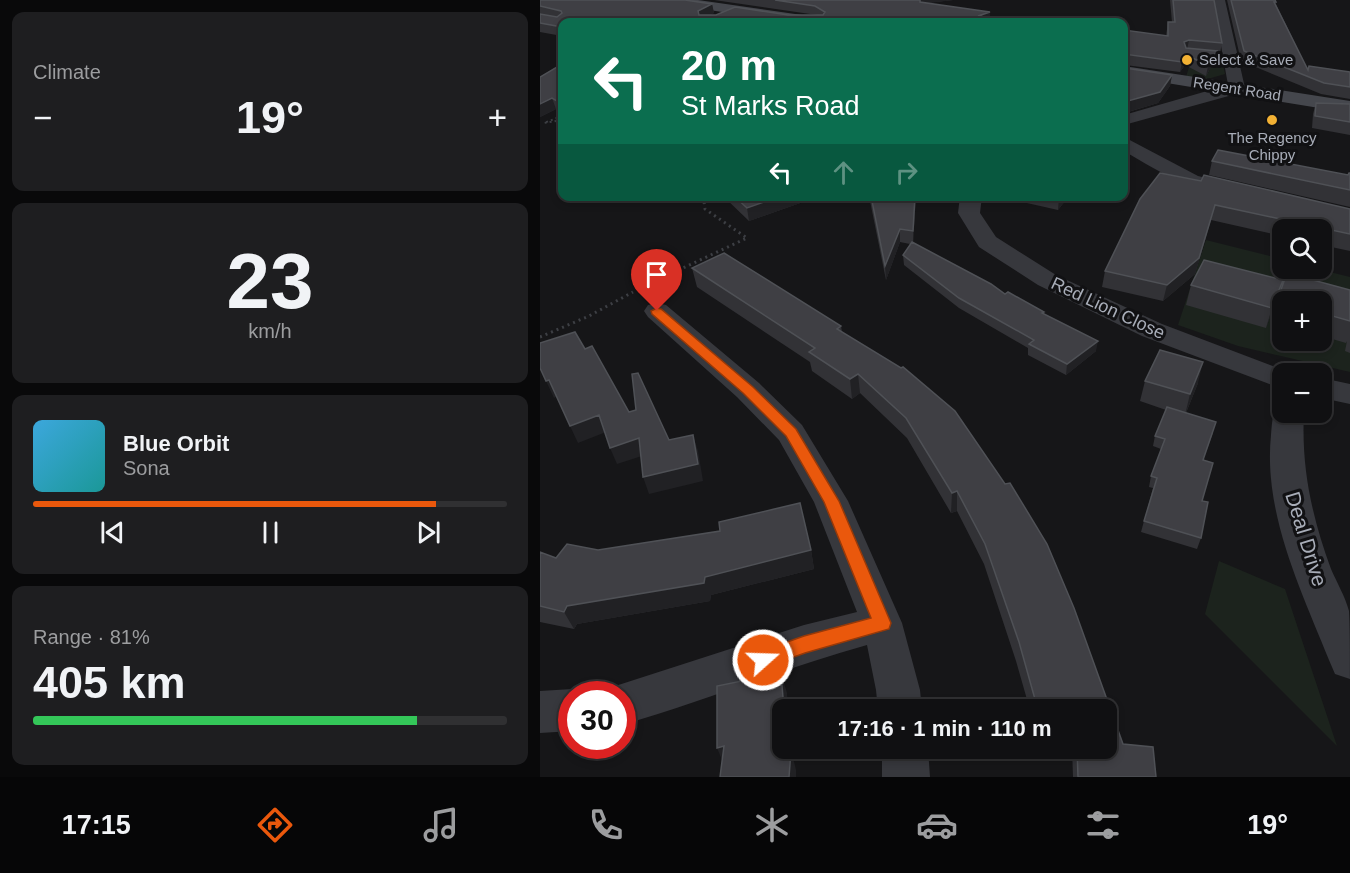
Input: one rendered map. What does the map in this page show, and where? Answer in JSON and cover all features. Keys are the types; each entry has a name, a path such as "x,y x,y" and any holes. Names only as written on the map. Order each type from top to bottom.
{"street":[{"path":"669,0 704,2 733,10 788,18"},
{"path":"1128,119 1237,88 1219,0"},
{"path":"716,18 733,10"},
{"name":"Regent Road","path":"1128,72 1350,107"},
{"path":"1128,145 1191,180 1245,193"},
{"name":"Red Lion Close","path":"970,201 969,213 987,242 1047,280 1152,330 1272,374"},
{"path":"645,296 748,390 791,433 831,501 882,623 899,699"},
{"path":"1332,390 1350,394"},
{"name":"Deal Drive","path":"1287,423 1284,438 1291,499 1307,554 1350,660"},
{"path":"636,700 679,688 804,644 882,623"},
{"path":"540,711 558,710"},
{"path":"905,759 906,777"}],"lane":[{"path":"1187,54 1231,59"}],"path":[{"path":"542,123 558,117"},
{"path":"542,123 558,121"},
{"path":"540,337 645,296 747,238 705,209 705,201"}],"shaded area":[{"path":"1215,60 1222,60 1225,74 1204,80 1186,77 1189,67 1211,67"},
{"path":"1206,240 1272,256 1272,279 1332,279 1332,272 1350,277 1350,372 1332,368 1332,363 1311,363 1238,346 1178,325"},
{"path":"1219,561 1285,589 1337,746 1205,614"}],"building":[{"path":"540,0 685,0 712,4 698,11 699,15 716,15 735,7 788,15 823,15 825,12 815,6 775,0 920,0 920,2 990,12 978,16 993,18 558,18 558,26 540,23 540,14 557,17 562,13 561,11 540,6"},
{"path":"1173,0 1214,0 1222,43 1189,40 1184,42 1186,48 1217,51 1208,66 1187,55 1182,62 1128,55 1128,31 1168,36 1168,22 1175,22"},
{"path":"1231,0 1275,0 1308,70 1309,66 1350,72 1350,87 1324,83 1244,51"},
{"path":"558,66 558,102 552,98 540,104 540,77"},
{"path":"1128,68 1172,75 1160,92 1128,101"},
{"path":"1316,103 1350,104 1350,122 1315,116"},
{"path":"1218,150 1348,175 1350,173 1350,190 1212,161"},
{"path":"1160,173 1201,181 1204,175 1350,209 1350,234 1332,230 1332,219 1280,219 1215,205 1199,258 1167,285 1105,271 1140,199"},
{"path":"739,201 767,201 747,208"},
{"path":"872,201 915,201 913,231 900,229 885,266"},
{"path":"912,242 991,284 1005,294 1008,292 1044,312 1042,313 1098,341 1067,364 1029,344 1034,340 959,298 903,255"},
{"path":"724,253 841,326 837,329 901,368 903,367 955,411 1005,484 1010,483 1047,544 1074,608 1107,699 1035,699 1019,642 985,544 957,491 952,493 906,418 858,374 850,379 809,352 815,348 692,268"},
{"path":"1204,260 1283,280 1279,291 1272,291 1272,308 1191,285"},
{"path":"1285,279 1309,279 1350,290 1350,321 1332,316 1332,291 1281,291"},
{"path":"575,332 585,349 592,346 629,412 636,410 632,374 638,373 669,440 693,435 698,464 643,477 639,438 610,448 599,415 570,426 549,380 546,381 540,368 540,343"},
{"path":"1160,350 1203,362 1190,394 1145,381"},
{"path":"1167,407 1216,422 1203,460 1213,463 1202,501 1208,502 1201,538 1144,521 1157,478 1151,476 1165,439 1155,436"},
{"path":"800,503 811,550 705,577 704,583 567,606 564,612 540,606 540,552 556,558 567,544 598,550 720,531 719,522"},
{"path":"781,673 783,699 772,699 772,759 790,759 789,777 720,777 724,746 717,748 717,686"},
{"path":"1117,727 1123,744 1153,747 1156,777 1078,777 1077,759 1117,759"}],"place":[{"name":"Select & Save","path":"1187,60"},
{"name":"The Regency Chippy","path":"1272,120"}],"route":[{"path":"657,311 748,390 791,433 831,501 882,623 804,644 763,660"}]}
